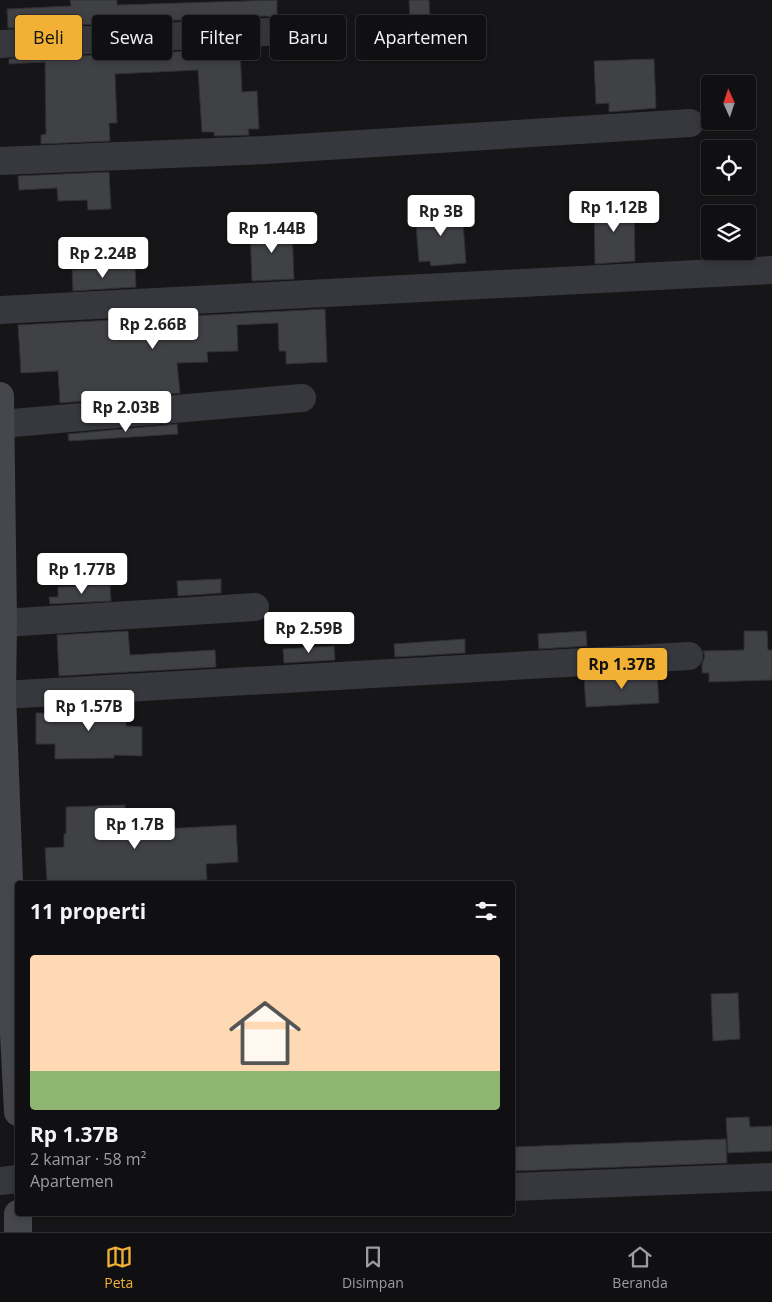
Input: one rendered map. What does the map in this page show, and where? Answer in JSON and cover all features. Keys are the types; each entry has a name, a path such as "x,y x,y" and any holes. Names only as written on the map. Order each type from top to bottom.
{"main road":[{"path":"0,396 5,881 15,1045"},
{"path":"18,1216 18,1232"}],"street":[{"path":"0,44 267,32"},
{"path":"0,161 265,150 690,124"},
{"path":"0,310 772,270"},
{"path":"1,424 302,398"},
{"path":"3,623 255,607"},
{"path":"2,695 689,656"},
{"path":"515,1187 772,1177"},
{"path":"0,1181 15,1179"}],"building":[{"path":"70,0 117,0 117,5 277,0 277,15 270,15 270,17 260,15 182,15 182,20 172,20 172,15 92,15 92,24 82,25 82,15 15,15 15,28 8,28 7,9 71,6"},
{"path":"409,0 429,0 430,15 410,15"},
{"path":"172,52 182,52 182,60 241,60 242,92 257,91 259,129 248,129 249,135 214,136 214,132 202,132 198,70 115,74 117,123 109,123 110,141 41,144 41,135 46,134 45,62 9,64 9,59 82,60 82,56 92,55 92,60 172,60"},
{"path":"654,59 656,108 609,112 609,103 596,104 594,61"},
{"path":"109,172 111,209 88,210 87,200 58,201 57,188 19,190 18,176"},
{"path":"594,203 634,203 635,261 595,264"},
{"path":"462,208 466,263 431,266 430,261 419,262 415,212"},
{"path":"292,227 294,279 252,281 250,228"},
{"path":"135,268 136,287 73,291 72,270"},
{"path":"325,309 327,362 286,364 286,351 279,351 278,323 237,325 238,351 207,352 208,362 177,363 180,393 60,403 58,371 21,373 18,325"},
{"path":"177,424 178,434 69,441 68,434"},
{"path":"221,579 221,593 178,596 177,581"},
{"path":"110,585 111,601 50,604 49,597 58,597 58,587"},
{"path":"128,631 130,655 215,650 216,667 59,676 57,635"},
{"path":"586,631 587,646 539,649 538,634"},
{"path":"744,631 767,631 768,650 772,650 772,680 709,682 709,673 702,673 702,664 705,656 703,651 744,650"},
{"path":"465,639 465,653 395,657 394,644"},
{"path":"334,646 335,660 284,663 283,649"},
{"path":"657,673 659,703 586,707 584,678"},
{"path":"126,704 126,726 142,727 142,756 114,755 114,758 55,759 55,744 36,744 36,713 61,713 61,707"},
{"path":"125,805 126,831 236,825 238,862 206,864 207,880 198,881 47,881 45,848 64,847 66,807"},
{"path":"738,993 740,1039 713,1041 711,994"},
{"path":"749,1117 750,1127 772,1126 772,1151 728,1153 726,1118"},
{"path":"726,1139 727,1163 515,1171 515,1147"}]}
